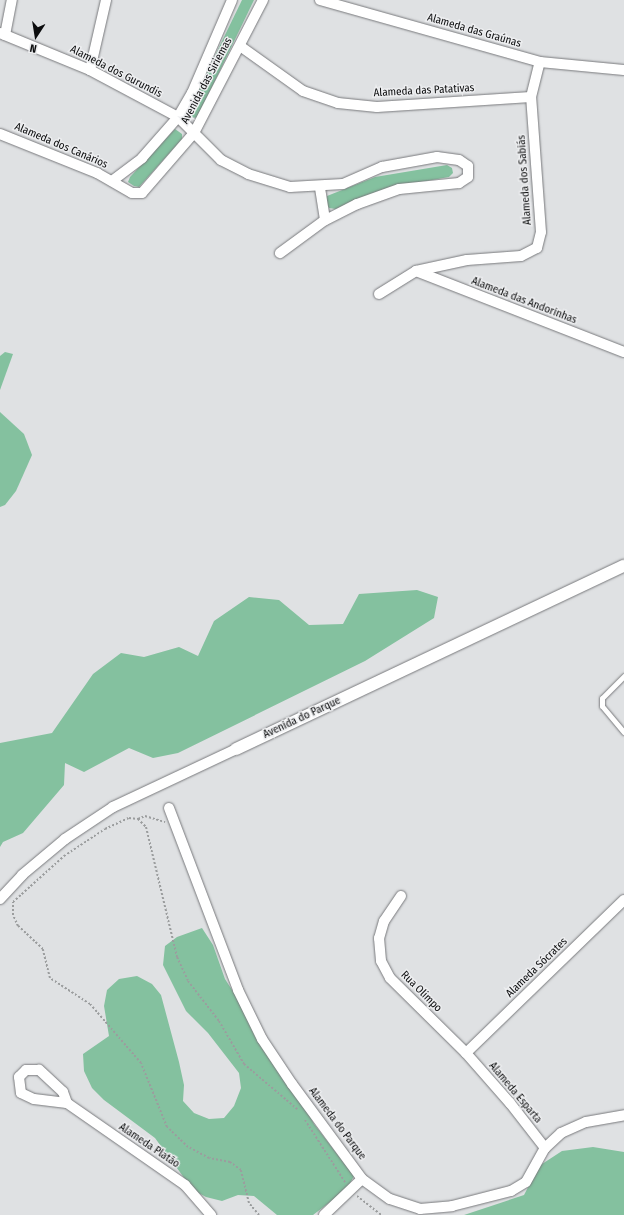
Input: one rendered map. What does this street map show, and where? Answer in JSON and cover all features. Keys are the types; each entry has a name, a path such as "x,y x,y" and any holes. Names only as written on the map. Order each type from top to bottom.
{"street":[{"path":"3,34 12,0"},
{"path":"90,70 106,0"},
{"name":"Avenida das Siriemas","path":"232,0 192,93 178,117 142,158 112,181 132,193 142,193 194,133 240,46 262,0"},
{"name":"Alameda das Graúnas","path":"320,0 540,62 624,70"},
{"name":"Alameda dos Gurundis","path":"3,34 90,70 178,117 221,160 248,174 290,187 320,188 343,184 382,167 437,157 459,160 468,166 468,177 459,183 399,189 356,204 325,220"},
{"name":"Alameda das Patativas","path":"240,46 303,91 338,103 378,107 531,97"},
{"name":"Alameda dos Sabiás","path":"379,294 416,271 467,260 521,256 537,248 541,232 531,97 540,62"},
{"name":"Alameda dos Canários","path":"0,134 112,181"},
{"path":"280,253 325,220 320,188"},
{"name":"Alameda das Andorinhas","path":"416,271 624,352"},
{"name":"Avenida do Parque","path":"0,899 22,875 65,839 113,807 624,566"},
{"name":"Alameda do Parque","path":"169,808 238,990 262,1039 292,1084 362,1179 390,1199 420,1209 452,1206 511,1191 526,1182 545,1148 561,1133 586,1122 624,1115"},
{"name":"Rua Olimpo","path":"401,896 384,921 379,938 381,961 390,978 466,1053"},
{"name":"Alameda Sócrates","path":"466,1053 624,900"},
{"name":"Alameda Esparta","path":"466,1053 510,1103 545,1148"},
{"path":"26,1070 39,1070 63,1092 67,1103 34,1099 21,1093 19,1077 26,1070"},
{"name":"Alameda Platão","path":"67,1103 185,1185 211,1215"},
{"path":"324,1215 362,1179"}],"lane":[{"path":"624,676 602,698 602,706 624,732"}],"path":[{"path":"176,825 145,816 138,819 129,818 105,829 64,856 13,902 13,915 18,926 43,949 50,978 90,1004 141,1063 167,1127 188,1147 209,1158 230,1162 241,1170 249,1203 259,1215"},
{"path":"138,819 146,827 177,957 188,981 219,1021 244,1064 300,1111"},
{"path":"303,1117 350,1190 381,1215"}],"green space":[{"path":"242,0 254,0 197,118 189,117 187,113"},
{"path":"175,129 182,134 182,139 139,187 128,182 130,177"},
{"path":"447,165 452,168 453,173 449,177 393,187 336,209 329,208 326,203 327,196 375,177"},
{"path":"5,352 13,354 0,390 0,356"},
{"path":"0,412 24,434 32,455 16,491 5,505 0,507"},
{"path":"417,590 438,597 434,618 365,661 178,753 153,758 129,748 84,772 65,763 64,785 23,833 3,842 0,847 0,743 52,733 93,674 121,653 144,657 179,647 198,656 214,621 249,597 279,600 309,625 343,624 359,594"},
{"path":"202,928 213,945 225,979 299,1094 314,1124 354,1176 347,1189 313,1215 277,1215 254,1196 238,1195 222,1201 206,1197 193,1190 155,1138 104,1100 92,1088 84,1071 83,1054 109,1036 104,1006 107,990 119,979 137,976 152,984 161,995 184,1085 183,1101 194,1113 209,1119 224,1118 234,1106 241,1088 239,1073 208,1033 186,1011 163,965 165,946 177,937"},
{"path":"593,1147 624,1152 624,1215 464,1215 524,1195 539,1166 562,1151"}]}
